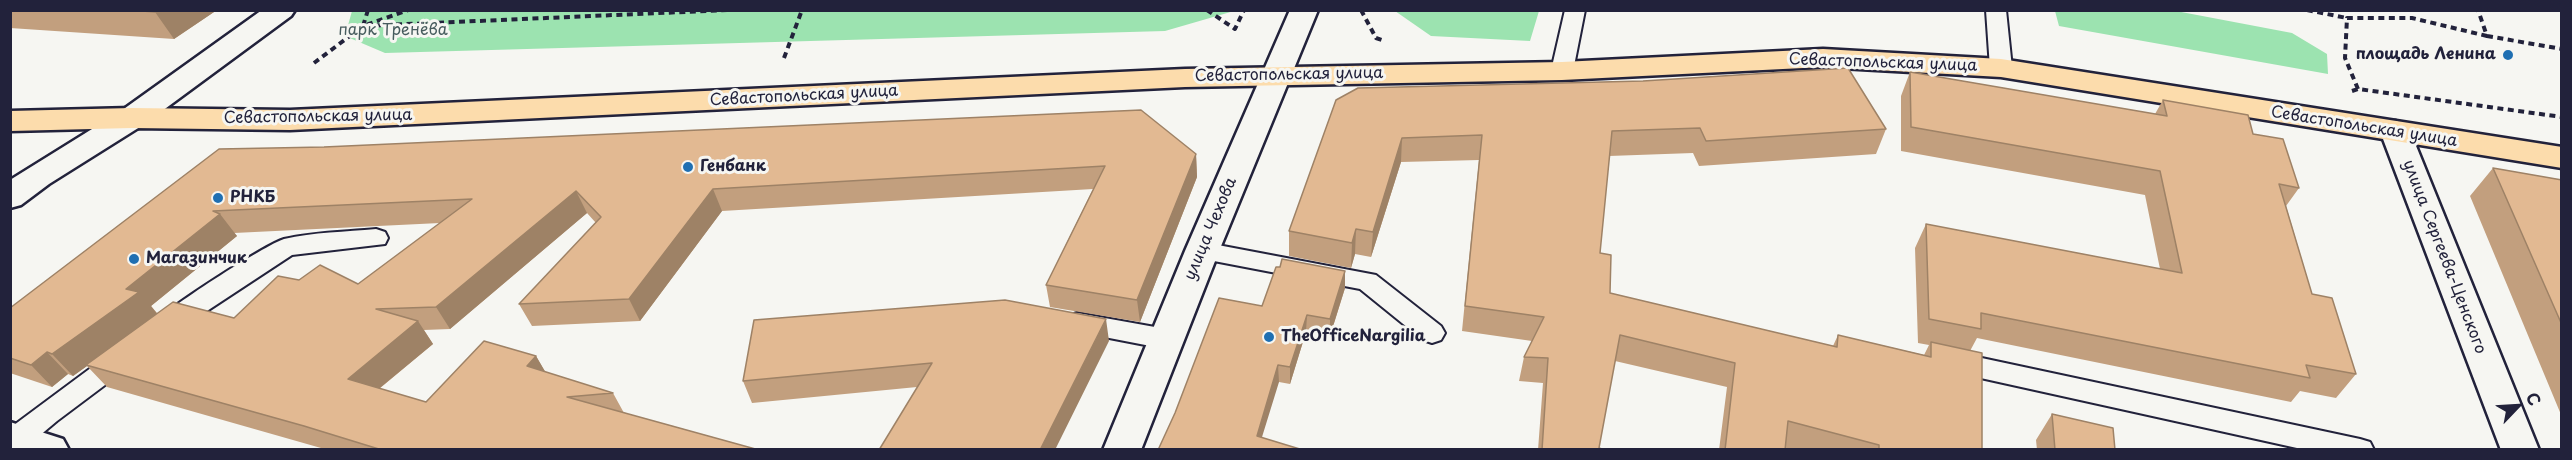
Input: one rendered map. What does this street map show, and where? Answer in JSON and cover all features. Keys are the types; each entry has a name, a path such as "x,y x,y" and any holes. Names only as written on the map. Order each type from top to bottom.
{"main road":[{"path":"10,197 38,176 132,118 281,10"},
{"name":"улица Чехова","path":"1122,450 1202,250 1304,10"},
{"name":"Севастопольская улица","path":"10,121 132,118 290,120 1278,75 1562,71 1822,58 2001,68 2562,159"},
{"name":"улица Сергеева-Ценского","path":"2395,131 2520,450"}],"lane":[{"path":"1562,71 1575,10"},
{"path":"1996,10 2001,68"},
{"path":"25,442 47,413 194,305 287,247 376,238"},
{"path":"1202,250 1367,281 1432,333"},
{"path":"1048,318 1166,339"},
{"path":"1919,355 2360,450"}],"path":[{"path":"363,26 368,10"},
{"path":"314,63 363,26 408,10"},
{"path":"363,26 729,10"},
{"path":"784,58 802,10"},
{"path":"1207,10 1235,29 1244,10"},
{"path":"2307,10 2347,18 2412,18 2487,36 2562,49"},
{"path":"2478,10 2487,36"},
{"path":"2347,18 2345,58 2358,89"},
{"path":"2348,92 2358,89 2562,117"}],"green space":[{"name":"парк Тренёва","path":"352,10 1234,11 1165,31 385,53 345,36"},
{"path":"1395,11 1539,11 1530,41 1431,36"},
{"path":"2055,11 2176,11 2292,33 2327,54 2328,74 2059,26"}],"building":[{"path":"129,10 158,10 155,12"},
{"path":"1848,68 1886,129 1706,141 1700,128 1612,131 1600,253 1611,255 1610,293 1837,347 1838,335 1931,357 1931,342 1982,353 1982,450 1879,450 1879,445 1788,421 1785,450 1725,450 1735,363 1620,335 1599,448 1605,450 1542,450 1548,358 1524,357 1544,317 1465,306 1482,135 1402,138 1373,232 1356,229 1352,243 1289,231 1336,100 1358,88 1643,81"},
{"path":"1910,72 2167,116 2163,100 2248,115 2253,134 2283,139 2299,188 2279,184 2312,294 2332,298 2356,374 2306,365 2310,378 1981,313 1981,329 1929,319 1926,224 2182,273 2160,171 1911,127"},
{"path":"1141,110 1196,154 1137,300 1046,285 1105,166 713,189 629,299 519,304 601,217 576,191 436,307 376,309 418,321 348,379 426,402 484,341 536,356 527,366 613,393 567,397 759,450 382,450 86,365 173,302 234,318 278,276 299,280 320,265 358,284 472,199 213,211 220,214 126,289 139,292 52,354 47,352 31,365 10,358 10,308 219,149 324,147"},
{"path":"2493,168 2562,180 2562,325"},
{"path":"1282,259 1345,271 1330,319 1307,315 1290,367 1278,365 1257,436 1303,450 1158,450 1175,413 1219,298 1262,306 1276,267 1280,267"},
{"path":"1005,300 1106,319 1040,450 879,450 932,363 743,381 754,320"},
{"path":"2052,414 2113,428 2115,450 2055,450"}],"place":[{"name":"площадь Ленина","path":"2508,55"},
{"name":"Генбанк","path":"688,167"},
{"name":"РНКБ","path":"218,198"},
{"name":"Магазинчик","path":"134,259"},
{"name":"TheOfficeNargilia","path":"1269,337"}]}
